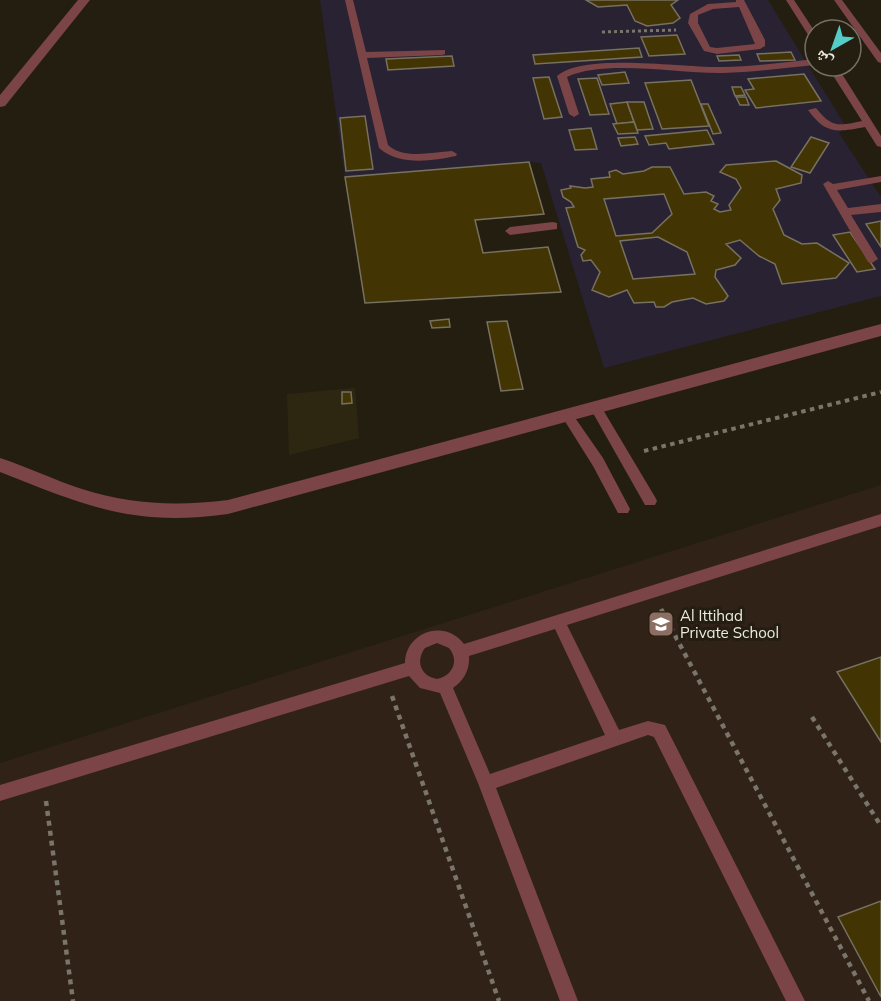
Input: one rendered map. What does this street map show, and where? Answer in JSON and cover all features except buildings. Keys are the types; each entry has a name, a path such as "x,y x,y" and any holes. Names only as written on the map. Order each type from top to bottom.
{"street":[{"path":"0,103 84,0"},
{"path":"1,467 104,503 161,512 194,511 260,499 881,330"}],"lane":[{"path":"349,0 382,146 387,152 396,156 452,154"},
{"path":"790,0 803,20"},
{"path":"838,0 881,60"},
{"path":"724,2 741,2 760,40 760,46 712,51 704,46 693,19 698,11 724,2"},
{"path":"362,55 442,52"},
{"path":"574,114 562,76 573,70 641,66 724,70 803,63"},
{"path":"840,78 881,144"},
{"path":"813,110 822,123 832,128 868,123"},
{"path":"872,259 829,186 881,179"},
{"path":"845,212 881,207"},
{"path":"510,231 553,226"},
{"path":"595,406 650,501"},
{"path":"567,415 598,462 624,509"},
{"path":"461,652 881,520"},
{"path":"558,621 615,739"},
{"path":"429,638 448,639 456,644 461,652 462,668 458,675 444,684 424,682 412,668 411,659 414,650 429,638"},
{"path":"0,793 412,668"},
{"path":"444,684 486,783 569,1001"},
{"path":"486,783 648,728 659,730 796,1001"}],"path":[{"path":"602,32 696,29"},
{"path":"625,455 881,392"},
{"path":"651,591 869,1001"},
{"path":"385,676 499,1001"},
{"path":"812,717 881,826"},
{"path":"43,779 73,1001"}],"shaded area":[{"path":"320,0 768,0 803,57 803,78 816,78 846,127 839,133 881,197 881,296 604,368 541,163 529,162 345,177"},
{"path":"355,388 359,438 289,455 287,394"},
{"name":"Al Ittihad Private School","path":"881,485 881,1001 0,1001 0,763"}],"place":[{"name":"Al Ittihad Private School","path":"661,624"}]}
